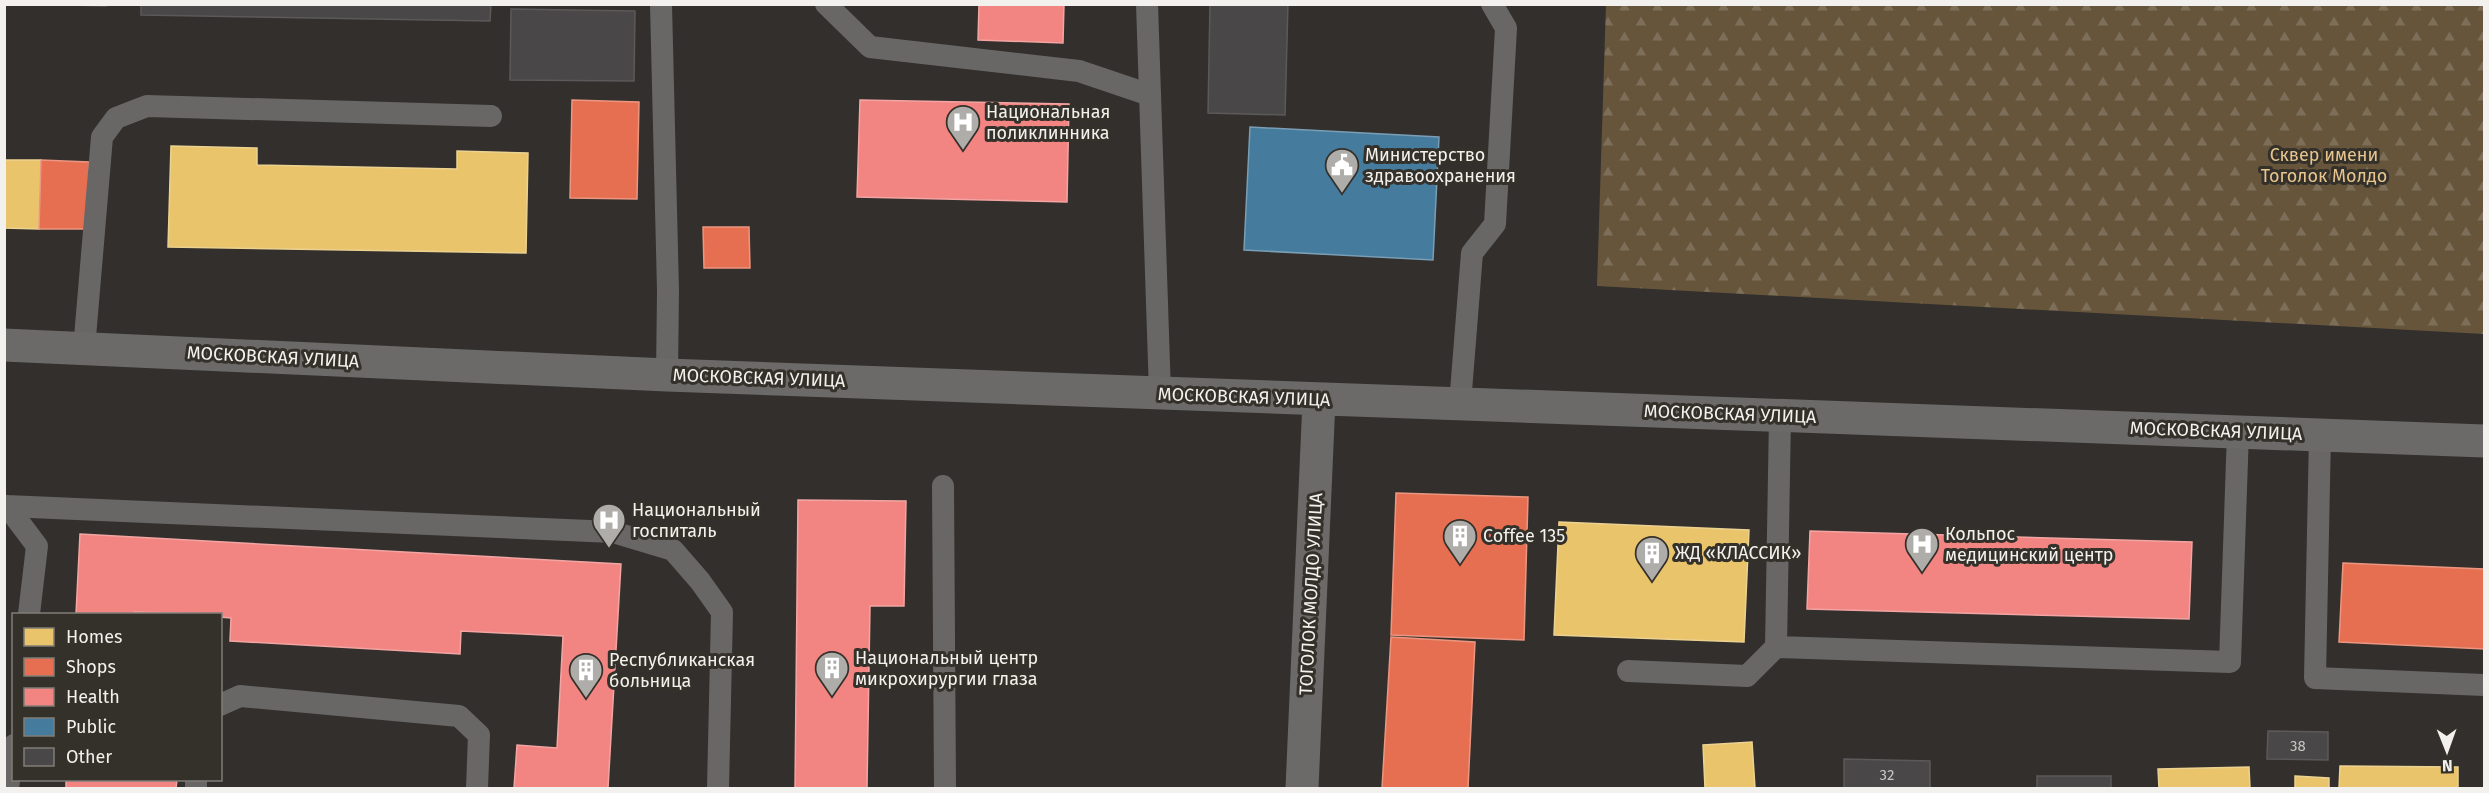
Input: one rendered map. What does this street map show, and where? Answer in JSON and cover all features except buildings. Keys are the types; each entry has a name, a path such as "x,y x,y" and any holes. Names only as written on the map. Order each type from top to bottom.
{"main road":[{"name":"МОСКОВСКАЯ УЛИЦА","path":"4,345 667,375 2484,441"},
{"name":"ТОГОЛОК МОЛДО УЛИЦА","path":"1302,789 1319,400"}],"lane":[{"path":"661,4 668,291 667,375"},
{"path":"826,4 870,47 1079,71 1150,95"},
{"path":"1147,4 1160,393"},
{"path":"1460,404 1472,253 1495,224 1506,28 1492,4"},
{"path":"84,349 102,137 116,118 147,106 491,116"},
{"path":"1628,671 1747,676 1776,647 1780,417"},
{"path":"1776,647 2230,662 2238,432"},
{"path":"2320,435 2315,678 2484,685"},
{"path":"943,486 945,789"},
{"path":"6,507 36,546 29,613"},
{"path":"6,507 613,531 673,550 723,612 718,789"},
{"path":"222,704 240,696 459,716 479,735 477,789"},
{"path":"8,789 12,760"}],"green space":[{"name":"Сквер имени Тоголок Молдо","path":"1606,4 2484,5 2484,334 1597,286"}],"place":[{"name":"Национальная поликлинника","path":"963,151"},
{"name":"Министерство здравоохранения","path":"1342,194"},
{"name":"Национальный госпиталь","path":"609,549"},
{"name":"Coffee 135","path":"1460,565"},
{"name":"Кольпос медицинский центр","path":"1922,573"},
{"name":"ЖД «КЛАССИК»","path":"1652,582"},
{"name":"Национальный центр микрохирургии глаза","path":"832,697"},
{"name":"Республиканская больница","path":"586,699"}]}
